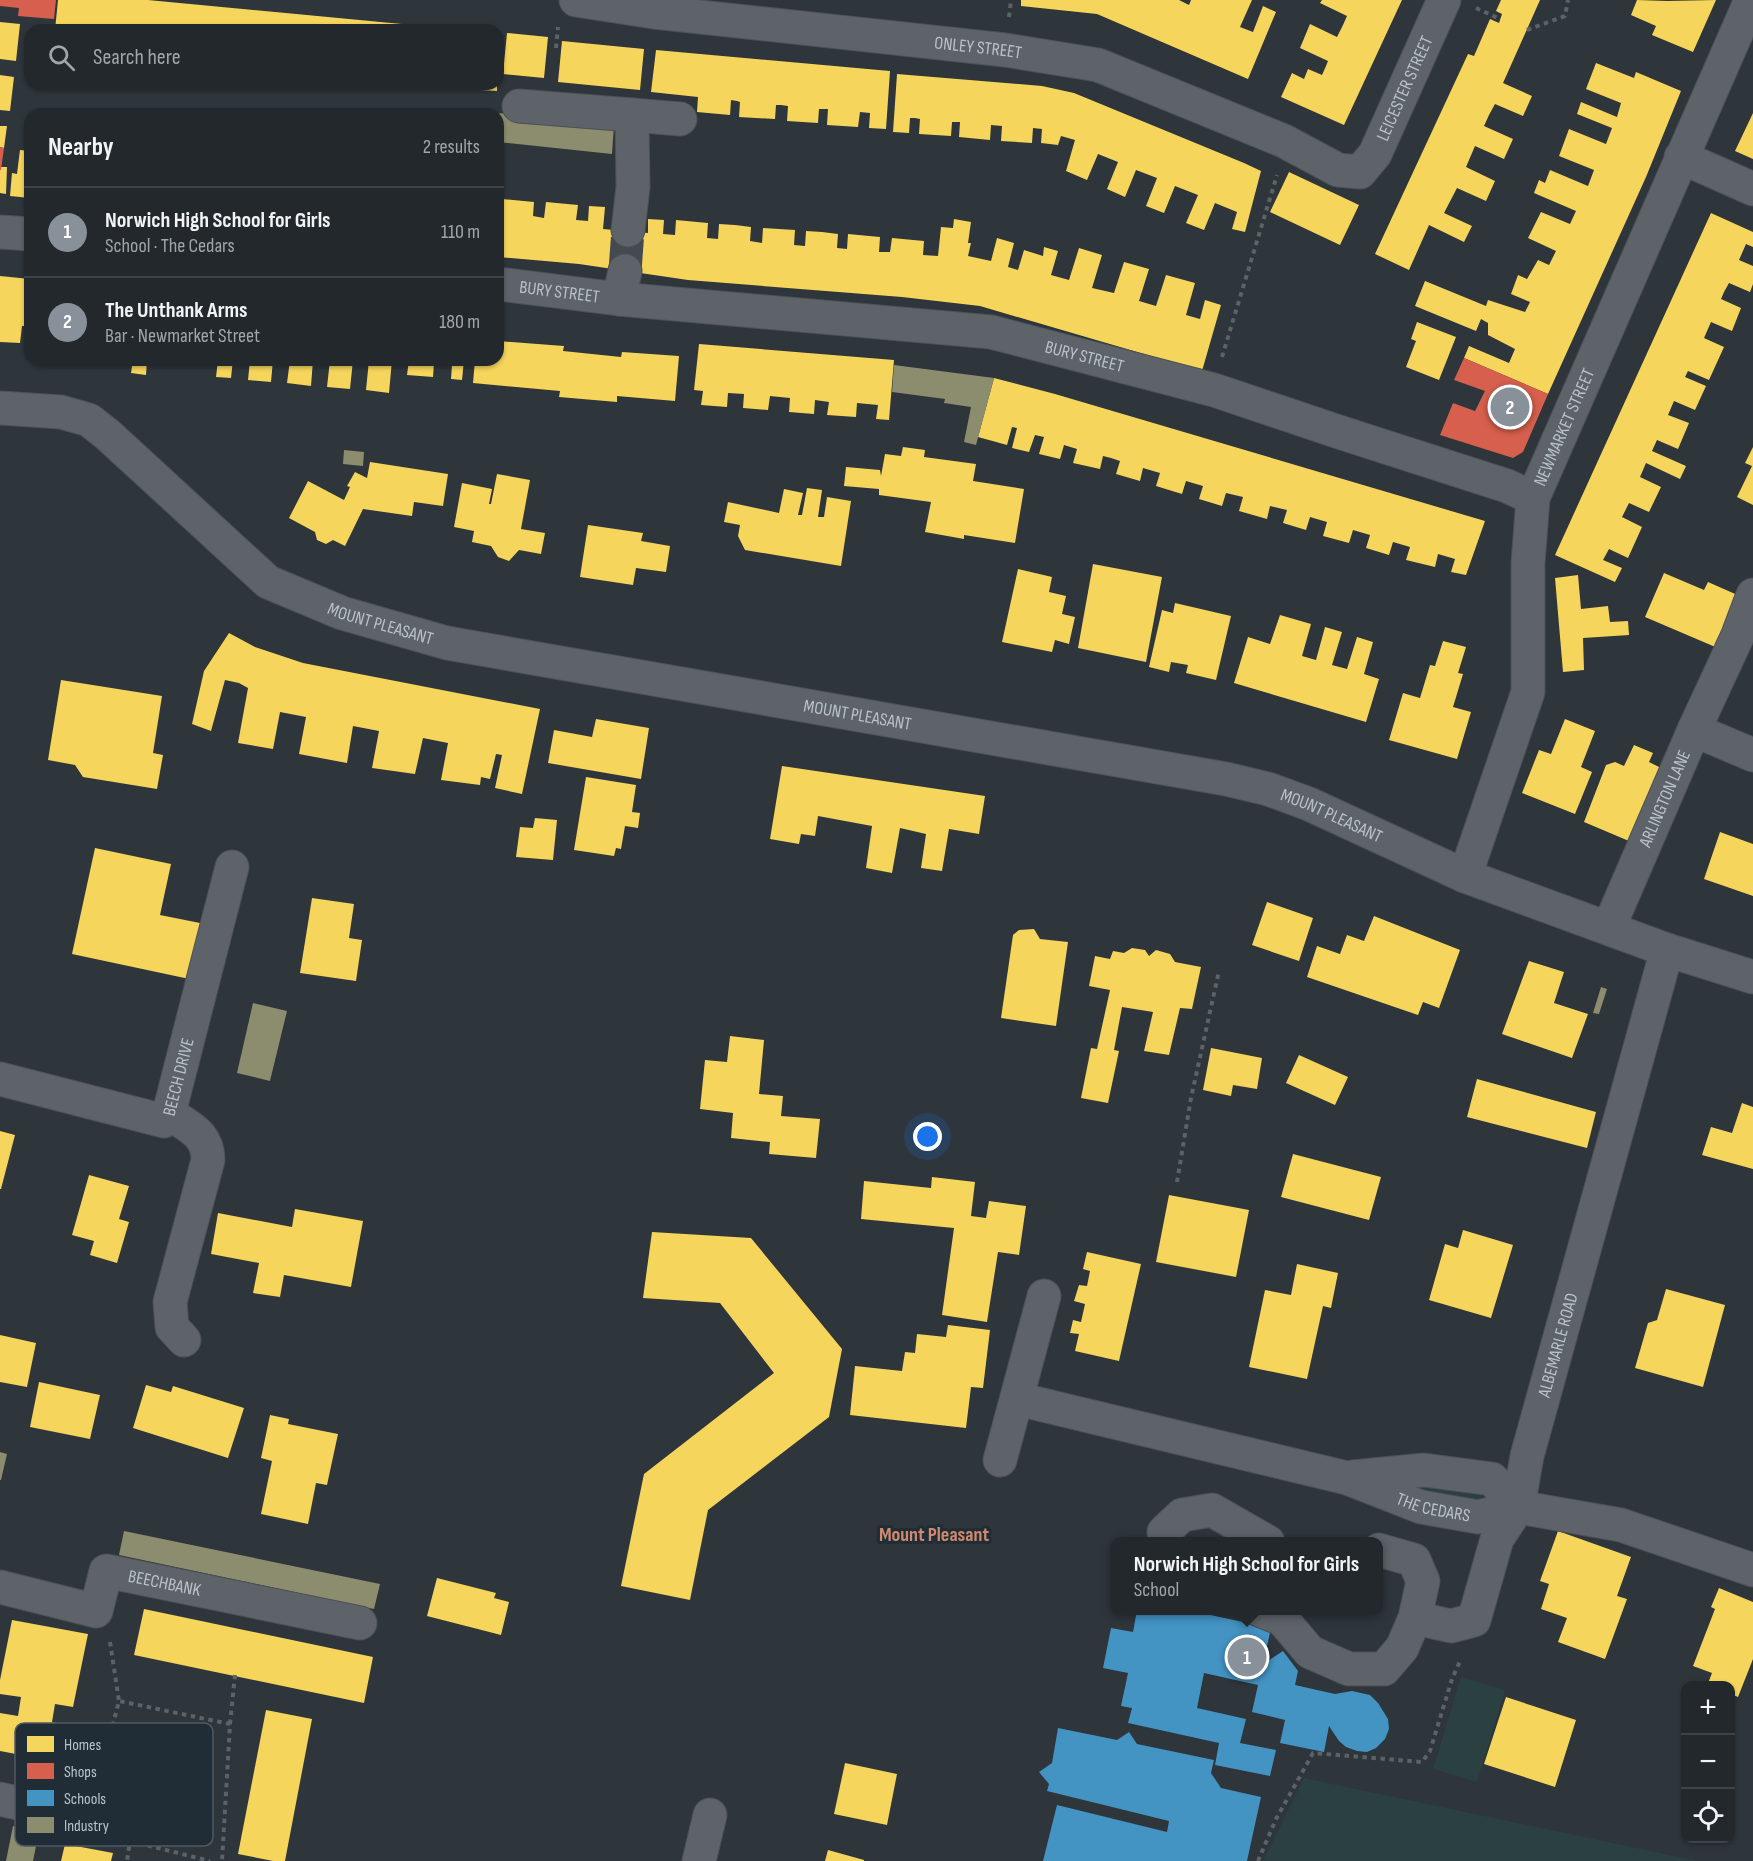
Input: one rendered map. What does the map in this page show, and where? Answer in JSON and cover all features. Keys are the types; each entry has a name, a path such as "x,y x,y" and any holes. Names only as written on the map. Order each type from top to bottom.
{"street":[{"name":"ONLEY STREET","path":"576,0 654,12 1005,50 1098,65 1284,141 1338,170 1360,172"},
{"name":"LEICESTER STREET","path":"1360,172 1375,154 1444,0"},
{"name":"NEWMARKET STREET","path":"1465,876 1528,692 1528,563 1533,498 1751,0"},
{"path":"519,106 680,119"},
{"path":"628,230 633,187 632,115"},
{"path":"1681,157 1753,189"},
{"path":"0,232 24,234"},
{"name":"BURY STREET","path":"504,284 622,285 992,332 1214,390 1507,486 1533,498"},
{"name":"MOUNT PLEASANT","path":"0,408 61,412 89,420 268,582 342,613 447,643 1226,779 1268,789 1309,804 1465,876 1667,950 1753,977"},
{"path":"1694,730 1738,635 1753,595"},
{"name":"ARLINGTON LANE","path":"1609,927 1694,730 1753,755"},
{"name":"BEECH DRIVE","path":"0,1079 164,1121 232,867"},
{"name":"ALBEMARLE ROAD","path":"1518,1507 1527,1456 1667,950"},
{"path":"168,1113 201,1136 208,1147 208,1160 170,1302 172,1326 184,1340"},
{"path":"1000,1460 1044,1296"},
{"name":"THE CEDARS","path":"1018,1399 1347,1478 1421,1507 1478,1517 1518,1507"},
{"path":"1415,1618 1451,1626 1474,1620 1497,1539 1518,1507 1621,1525 1753,1570"},
{"path":"1164,1537 1164,1532 1182,1515 1212,1510 1259,1537"},
{"path":"1269,1615 1282,1620 1310,1652 1349,1669 1384,1669 1402,1648 1415,1618 1423,1581 1414,1560 1383,1551"},
{"name":"BEECHBANK","path":"96,1611 106,1571 360,1623"},
{"path":"0,1587 96,1611"},
{"path":"0,1799 15,1802"},
{"path":"699,1861 710,1815"}],"path":[{"path":"1527,30 1565,16 1568,0"},
{"path":"1214,390 1277,175 1284,141"},
{"path":"1177,1182 1191,1098 1219,971"},
{"path":"96,1611 108,1624 119,1701 113,1723"},
{"path":"1258,1861 1276,1819 1313,1753 1422,1762 1430,1751 1452,1679 1463,1654"},
{"path":"222,1861 230,1724 236,1675"},
{"path":"119,1701 230,1724"},
{"path":"153,1846 210,1861"}],"green space":[{"path":"1425,1481 1481,1490 1480,1506 1421,1491"},
{"path":"1461,1677 1505,1690 1477,1782 1433,1769"},
{"path":"1304,1778 1698,1861 1263,1861"}],"building: Homes":[{"path":"58,0 148,0 402,24 56,24"},
{"path":"1021,0 1179,0 1189,5 1191,0 1252,0 1240,27 1253,32 1263,6 1276,12 1248,79 1097,14 1021,6"},
{"path":"1322,0 1402,0 1344,125 1281,97 1292,73 1304,79 1308,69 1322,75 1326,66 1328,61 1300,48 1310,24 1337,37 1343,25 1347,16 1320,3"},
{"path":"1501,0 1540,0 1503,83 1532,96 1523,116 1495,104 1489,115 1484,126 1513,139 1504,159 1475,146 1466,167 1495,181 1486,201 1457,188 1444,213 1472,226 1464,242 1429,225 1409,270 1375,254 1468,54 1474,56 1490,19 1499,23 1502,14 1496,11"},
{"path":"1637,0 1716,0 1693,52 1652,35 1656,26 1631,15"},
{"path":"0,22 20,24 16,61 0,59"},
{"path":"507,33 548,37 544,78 504,74"},
{"path":"562,41 644,49 640,90 558,82"},
{"path":"656,50 890,71 886,129 869,128 870,113 860,112 858,127 827,125 828,109 819,109 818,123 787,121 788,106 781,105 776,105 775,119 739,117 740,102 731,100 730,115 697,112 698,97 651,92"},
{"path":"1596,63 1634,78 1636,72 1681,91 1646,177 1548,394 1464,358 1469,346 1509,363 1515,349 1488,335 1488,323 1481,319 1476,331 1415,306 1425,281 1486,306 1488,300 1525,312 1530,302 1511,294 1518,275 1527,279 1538,260 1549,265 1556,251 1528,238 1541,212 1570,224 1576,211 1534,193 1539,180 1545,183 1550,170 1588,186 1594,170 1559,156 1569,129 1606,144 1612,128 1577,114 1581,102 1617,117 1621,103 1586,89"},
{"path":"897,74 1042,86 1074,93 1244,163 1261,171 1245,232 1232,229 1237,212 1215,203 1204,230 1186,223 1198,195 1175,186 1164,213 1146,206 1157,178 1136,170 1125,197 1107,189 1118,162 1098,154 1087,180 1066,171 1075,140 1061,136 1058,145 1041,143 1042,129 1033,128 1032,143 1001,141 1002,126 991,125 990,140 959,137 960,122 952,122 951,136 919,134 920,119 915,118 910,118 909,133 893,132"},
{"path":"0,75 14,77 10,111 0,110"},
{"path":"1753,113 1753,159 1735,151"},
{"path":"0,126 7,126 4,148 0,147"},
{"path":"20,150 24,150 24,197 10,196 12,173 17,174"},
{"path":"0,167 7,167 6,194 0,193"},
{"path":"1289,172 1359,205 1340,245 1270,212"},
{"path":"504,199 534,202 533,216 544,218 546,202 578,205 576,220 588,221 589,206 605,207 603,229 648,233 648,219 664,220 663,234 675,235 676,220 708,223 707,238 718,239 719,224 735,225 751,227 750,241 762,243 763,228 795,230 794,245 805,246 806,231 822,232 838,234 837,248 847,249 848,234 880,237 879,252 890,252 892,238 924,241 923,255 938,256 941,227 953,228 954,219 971,222 968,243 971,243 968,256 991,261 997,238 1014,243 1008,267 1018,270 1024,250 1043,256 1044,247 1058,251 1051,275 1069,280 1079,248 1102,255 1092,288 1114,293 1124,262 1149,269 1139,301 1156,306 1166,275 1195,283 1186,315 1200,319 1205,300 1221,305 1202,371 980,306 902,297 688,280 579,264 504,258"},
{"path":"1711,213 1753,232 1753,247 1746,244 1739,260 1753,266 1753,284 1750,292 1729,283 1724,292 1721,299 1741,308 1732,331 1711,322 1704,338 1724,347 1709,380 1688,371 1685,377 1706,386 1695,410 1674,401 1668,415 1689,423 1678,449 1657,440 1652,451 1686,466 1680,479 1646,463 1640,477 1661,487 1649,512 1629,503 1622,517 1642,527 1628,558 1609,549 1603,560 1622,568 1615,582 1555,555"},
{"path":"0,276 24,278 24,326 22,326 20,343 0,342"},
{"path":"1417,322 1456,337 1439,380 1406,367 1416,341 1411,339"},
{"path":"504,341 564,346 563,351 621,357 622,352 679,356 675,401 617,396 617,402 559,397 560,391 473,383 474,366 504,366"},
{"path":"699,344 894,360 889,420 876,419 878,405 857,403 856,417 827,415 829,402 815,400 814,414 789,412 790,398 770,396 768,410 743,408 744,394 728,393 727,407 701,405 703,391 694,390"},
{"path":"132,366 147,366 146,375 131,373"},
{"path":"217,366 232,366 231,378 216,377"},
{"path":"249,366 272,366 271,382 248,380"},
{"path":"289,366 313,366 311,386 287,383"},
{"path":"329,366 352,366 350,389 327,387"},
{"path":"368,366 391,366 389,393 366,390"},
{"path":"408,366 434,366 433,377 407,375"},
{"path":"452,366 463,366 462,380 451,379"},
{"path":"994,378 1485,521 1466,575 1451,572 1455,559 1438,554 1435,567 1406,560 1410,547 1393,542 1389,555 1366,548 1370,535 1353,530 1349,543 1323,536 1327,522 1310,517 1306,530 1283,523 1287,510 1270,506 1267,519 1239,511 1243,497 1226,493 1222,506 1199,499 1203,486 1186,481 1182,494 1156,486 1160,473 1143,468 1140,481 1116,474 1120,461 1111,458 1103,456 1100,469 1073,463 1077,449 1064,445 1060,459 1039,454 1044,437 1035,435 1029,452 1012,448 1017,428 1012,427 1007,445 978,437"},
{"path":"903,447 925,450 924,457 976,464 973,481 1024,489 1015,543 964,535 964,539 925,532 931,502 879,495 879,489 844,486 846,467 880,470 881,476 885,454 901,456"},
{"path":"1753,447 1753,505 1737,497 1752,466 1745,463"},
{"path":"370,462 448,474 443,506 414,502 412,516 363,509 345,546 333,540 326,544 317,540 315,532 289,518 308,481 344,500 350,487 347,486 355,472 367,478"},
{"path":"497,474 530,480 521,529 545,533 541,554 519,550 509,561 498,557 491,546 472,542 474,531 454,527 462,483 492,489 489,504 491,504"},
{"path":"807,488 822,490 818,517 824,517 827,497 851,501 841,566 745,550 738,536 740,525 724,522 728,502 779,513 784,489 803,493 798,515 802,515"},
{"path":"588,525 643,533 641,541 670,546 666,572 636,568 633,585 580,577"},
{"path":"1093,564 1162,577 1146,662 1078,648"},
{"path":"1018,569 1052,577 1049,592 1066,596 1062,614 1075,617 1069,644 1055,640 1052,652 1002,642"},
{"path":"1664,573 1704,590 1708,582 1742,597 1720,649 1645,617"},
{"path":"1578,575 1581,609 1608,606 1610,622 1628,621 1629,635 1583,638 1584,670 1563,672 1555,578"},
{"path":"1175,603 1231,616 1216,680 1186,673 1188,665 1171,662 1169,672 1149,667 1162,610 1173,613"},
{"path":"1280,615 1311,624 1302,656 1316,660 1325,627 1342,632 1332,665 1347,669 1357,637 1373,642 1364,674 1379,679 1366,722 1234,683 1248,637 1270,644"},
{"path":"229,633 255,647 303,663 540,709 522,794 495,788 502,755 496,754 490,779 481,777 480,785 441,780 448,743 423,738 415,774 372,768 379,731 353,726 347,763 299,754 306,717 280,712 273,749 238,743 248,688 225,680 211,731 192,724 204,671"},
{"path":"1443,641 1466,647 1458,673 1463,674 1453,707 1471,712 1457,759 1389,740 1403,693 1420,698 1430,665 1435,666"},
{"path":"61,680 162,696 153,753 163,755 157,789 83,777 75,765 48,760"},
{"path":"596,719 649,728 641,779 548,763 554,730 592,737"},
{"path":"1565,719 1595,731 1581,767 1592,772 1575,814 1522,793 1539,750 1551,754"},
{"path":"1634,745 1653,753 1649,762 1669,772 1636,844 1584,822 1606,765 1615,762 1624,766"},
{"path":"782,766 985,796 979,834 949,829 942,871 921,868 926,834 900,828 892,873 866,868 872,826 818,816 815,836 801,834 799,844 770,839"},
{"path":"586,777 636,785 632,812 640,813 638,828 625,826 621,849 616,848 614,856 574,850"},
{"path":"535,818 557,820 553,860 516,857 520,827 533,828"},
{"path":"1720,832 1753,844 1753,896 1704,879"},
{"path":"95,848 171,864 160,915 205,924 194,980 72,954"},
{"path":"312,898 354,904 349,938 362,940 356,981 300,973"},
{"path":"1267,902 1313,918 1299,961 1252,945"},
{"path":"1374,916 1460,950 1439,1008 1423,1002 1418,1015 1307,977 1317,946 1340,954 1347,935 1364,941"},
{"path":"1034,929 1040,939 1068,942 1056,1026 1001,1018 1013,935 1019,930"},
{"path":"1132,948 1145,950 1149,956 1156,950 1170,954 1175,962 1201,967 1192,1009 1180,1008 1169,1055 1144,1051 1153,1012 1122,1007 1114,1050 1119,1051 1108,1103 1081,1098 1091,1048 1097,1049 1110,990 1089,986 1095,956 1110,959 1113,951 1124,953"},
{"path":"1529,961 1564,972 1554,1003 1588,1014 1572,1058 1502,1034"},
{"path":"730,1036 764,1040 759,1094 783,1096 781,1116 820,1119 816,1158 769,1154 770,1142 731,1138 733,1113 700,1109 705,1060 727,1062"},
{"path":"1211,1048 1262,1058 1257,1089 1233,1085 1231,1096 1203,1090"},
{"path":"1299,1055 1348,1077 1335,1105 1286,1083"},
{"path":"1477,1079 1596,1112 1587,1148 1467,1117"},
{"path":"1742,1103 1753,1107 1753,1169 1702,1155 1711,1127 1732,1133"},
{"path":"0,1131 15,1135 1,1189 0,1189"},
{"path":"1293,1154 1381,1177 1369,1220 1281,1197"},
{"path":"89,1175 129,1186 119,1219 129,1222 117,1263 90,1255 94,1241 72,1235"},
{"path":"932,1177 975,1182 971,1216 986,1218 989,1201 1026,1206 1019,1255 998,1252 987,1322 942,1315 954,1228 861,1219 864,1181 931,1188"},
{"path":"1169,1195 1249,1210 1236,1277 1156,1262"},
{"path":"295,1209 363,1221 351,1287 284,1275 280,1297 253,1293 259,1263 211,1254 218,1213 292,1227"},
{"path":"1463,1230 1513,1245 1491,1318 1429,1300 1445,1244 1458,1248"},
{"path":"652,1232 751,1238 842,1349 829,1417 708,1510 690,1600 621,1586 644,1474 774,1373 720,1303 643,1298"},
{"path":"1087,1252 1141,1264 1119,1361 1075,1351 1079,1334 1070,1333 1073,1320 1081,1322 1085,1304 1074,1301 1079,1285 1087,1286 1090,1271 1083,1269"},
{"path":"1297,1264 1338,1273 1331,1308 1323,1306 1307,1379 1249,1367 1265,1290 1291,1295"},
{"path":"1666,1289 1725,1305 1703,1387 1635,1368 1648,1323 1657,1320"},
{"path":"948,1325 990,1330 983,1388 971,1387 966,1428 850,1415 855,1366 902,1371 905,1352 915,1353 917,1334 946,1337"},
{"path":"0,1335 36,1343 27,1387 0,1382"},
{"path":"39,1382 100,1395 90,1439 30,1427"},
{"path":"146,1385 171,1392 173,1386 244,1408 228,1458 133,1428"},
{"path":"270,1415 289,1419 288,1424 338,1434 327,1485 316,1483 308,1524 261,1514 272,1461 261,1458"},
{"path":"1558,1531 1631,1557 1617,1596 1627,1599 1605,1659 1558,1642 1567,1618 1541,1609 1549,1584 1540,1581"},
{"path":"437,1578 496,1593 494,1598 509,1602 501,1635 427,1616"},
{"path":"1719,1588 1753,1602 1753,1659 1738,1697 1735,1696 1735,1681 1709,1681 1712,1673 1693,1666 1715,1609 1711,1607"},
{"path":"144,1609 373,1657 364,1703 134,1655"},
{"path":"12,1620 88,1634 73,1707 55,1704 52,1722 57,1723 15,1723 15,1754 0,1751 0,1713 18,1716 21,1697 0,1694 0,1680"},
{"path":"1506,1697 1576,1720 1555,1787 1484,1764"},
{"path":"266,1710 312,1719 285,1861 238,1854"},
{"path":"845,1763 897,1774 887,1825 834,1814"},
{"path":"65,1846 113,1853 111,1861 61,1861"},
{"path":"828,1850 864,1860 864,1861 825,1861"}],"building: Shops":[{"path":"0,0 56,0 54,19 18,16 19,8 0,6"},
{"path":"0,147 4,148 1,170 0,170"},
{"path":"1464,358 1548,394 1523,452 1513,458 1440,435 1453,403 1475,411 1485,391 1454,380"}],"building: Schools":[{"path":"1136,1615 1210,1615 1271,1628 1263,1664 1283,1651 1298,1671 1295,1685 1335,1694 1352,1691 1370,1695 1388,1719 1389,1729 1385,1739 1376,1748 1367,1752 1357,1751 1346,1747 1339,1741 1329,1726 1324,1752 1280,1743 1285,1720 1252,1712 1258,1685 1204,1673 1197,1708 1246,1719 1240,1743 1276,1750 1270,1776 1215,1765 1219,1743 1128,1723 1132,1708 1121,1706 1128,1673 1103,1668 1111,1628 1133,1632"},
{"path":"1058,1728 1117,1740 1129,1732 1137,1744 1214,1760 1211,1773 1221,1788 1261,1797 1247,1861 1043,1861 1057,1805 1167,1832 1169,1821 1047,1791 1049,1784 1039,1772 1052,1763"}],"building: Industry":[{"path":"504,114 614,125 612,154 504,143"},
{"path":"894,365 994,378 976,445 964,442 971,407 944,403 945,399 892,392"},
{"path":"344,450 364,452 363,466 343,464"},
{"path":"1601,987 1607,989 1599,1014 1593,1013"},
{"path":"253,1003 287,1011 270,1081 237,1073"},
{"path":"0,1452 7,1454 1,1480 0,1480"},
{"path":"124,1531 380,1584 374,1609 119,1555"},
{"path":"13,1826 15,1826 15,1846 36,1846 33,1861 6,1861"}],"tunnel":[{"path":"625,271 628,230"}],"place":[{"name":"The Unthank Arms","path":"1510,407"},
{"name":"Norwich High School for Girls","path":"1247,1657"}],"district":[{"name":"Mount Pleasant","path":"934,1535"}]}
